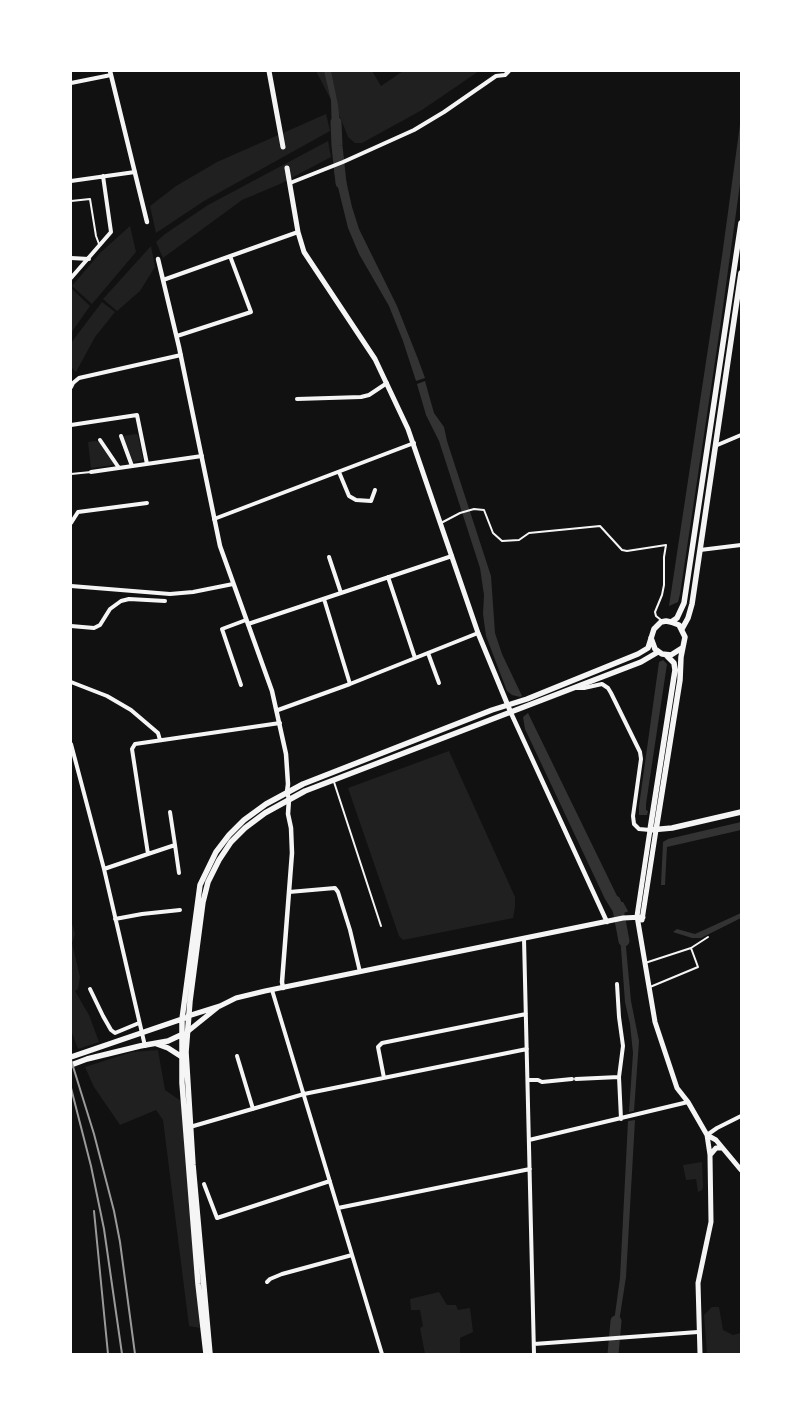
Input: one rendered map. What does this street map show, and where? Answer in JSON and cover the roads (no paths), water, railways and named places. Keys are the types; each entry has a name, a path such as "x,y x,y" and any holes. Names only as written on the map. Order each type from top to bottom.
{"main road":[{"path":"269,71 283,147"},
{"path":"287,168 300,243 308,260 375,359 414,443 478,633 511,713"},
{"path":"210,1354 190,1127 184,994 197,900 205,872 216,852 244,820 287,792 303,784 602,670 638,654 648,648 651,636 657,625 677,618 684,603 741,224"},
{"path":"682,629 692,604 741,274"},
{"path":"669,621 682,629 685,637 680,680 637,916 654,1022 677,1088 688,1102 707,1135 710,1155 711,1222 698,1283 700,1354"},
{"path":"639,930 643,917 675,670 674,663 666,655 658,652 652,645 651,636"},
{"path":"666,655 676,653 683,646"},
{"path":"185,1018 190,1001 203,902 208,882 231,842 245,828 265,813 305,791 641,662 658,652"},
{"path":"653,830 741,812"},
{"path":"71,1057 220,1006 236,998 623,918 643,917"},
{"path":"174,1022 184,994"},
{"path":"71,1065 87,1059 168,1041 185,1034 220,1006"},
{"path":"185,1034 182,1057 182,1083 198,1284 206,1354"},
{"path":"156,1044 168,1048 182,1057"},
{"path":"707,1135 716,1140 741,1170"},
{"path":"710,1155 716,1148 722,1148"}],"street":[{"path":"496,76 497,71"},
{"path":"290,183 343,162 414,130 496,76 505,75 509,71"},
{"path":"71,83 110,73 147,222"},
{"path":"71,181 135,172"},
{"path":"71,278 112,232 103,176"},
{"path":"163,280 298,232"},
{"path":"177,336 251,312 230,256"},
{"path":"71,258 89,259"},
{"path":"158,260 177,336 220,546 266,671 278,710 286,754 288,814 291,828 292,853 283,988"},
{"path":"71,387 79,378 181,355"},
{"path":"297,399 368,395 387,383"},
{"path":"71,425 137,415 147,464"},
{"path":"715,446 741,435"},
{"path":"121,436 132,466"},
{"path":"100,440 119,468"},
{"path":"214,518 414,443"},
{"path":"91,472 202,456"},
{"path":"339,472 350,496 356,500 371,501 375,490"},
{"path":"71,524 78,512 147,502"},
{"path":"700,550 741,545"},
{"path":"241,684 222,629 324,599 452,556"},
{"path":"329,557 341,593"},
{"path":"388,577 415,658"},
{"path":"71,586 170,594 193,592 233,584"},
{"path":"71,626 94,628 100,625 110,610 120,601 129,599 165,601"},
{"path":"324,599 350,684"},
{"path":"278,710 350,684 478,633"},
{"path":"428,653 439,683"},
{"path":"71,682 107,696 131,710 158,733 160,740"},
{"path":"574,687 584,688 602,684 608,688 640,752 641,759 633,816 634,824 643,830 653,830"},
{"path":"511,713 602,913 608,922"},
{"path":"148,854 132,749 135,744 280,722"},
{"path":"71,744 104,869 145,1046"},
{"path":"170,812 179,872"},
{"path":"104,869 174,844"},
{"path":"289,892 335,888 350,930 360,972"},
{"path":"115,919 180,910"},
{"path":"595,924 602,913"},
{"path":"524,939 534,1354"},
{"path":"617,984 623,1046 619,1077 621,1119"},
{"path":"90,989 111,1030 116,1033 139,1023"},
{"path":"272,990 382,1354"},
{"path":"384,1078 378,1048 382,1043 526,1014"},
{"path":"190,1127 304,1094 527,1050"},
{"path":"237,1056 253,1109"},
{"path":"528,1080 542,1082 619,1077"},
{"path":"529,1140 688,1102"},
{"path":"707,1135 741,1116"},
{"path":"338,1208 530,1169"},
{"path":"204,1184 217,1218 330,1181"},
{"path":"267,1282 282,1274 352,1255"},
{"path":"534,1344 698,1332"}],"lane":[{"path":"71,201 90,199 96,236 100,247"},
{"path":"71,474 91,472"},
{"path":"441,523 460,513 484,510 493,533 502,541 519,540 529,533 600,526 622,550 627,551 666,545 664,585 655,612 660,620 669,621"},
{"path":"334,780 382,926"},
{"path":"644,963 691,948 708,937"},
{"path":"648,988 698,967 691,948"}],"waterway":[{"path":"336,122 341,183"},
{"path":"615,901 624,941"},
{"path":"613,1354 616,1321"}],"railway":[{"path":"71,1060 94,1134 114,1211 135,1354"},
{"path":"71,1088 91,1166 104,1229 122,1354"},
{"path":"94,1211 108,1354"}]}
